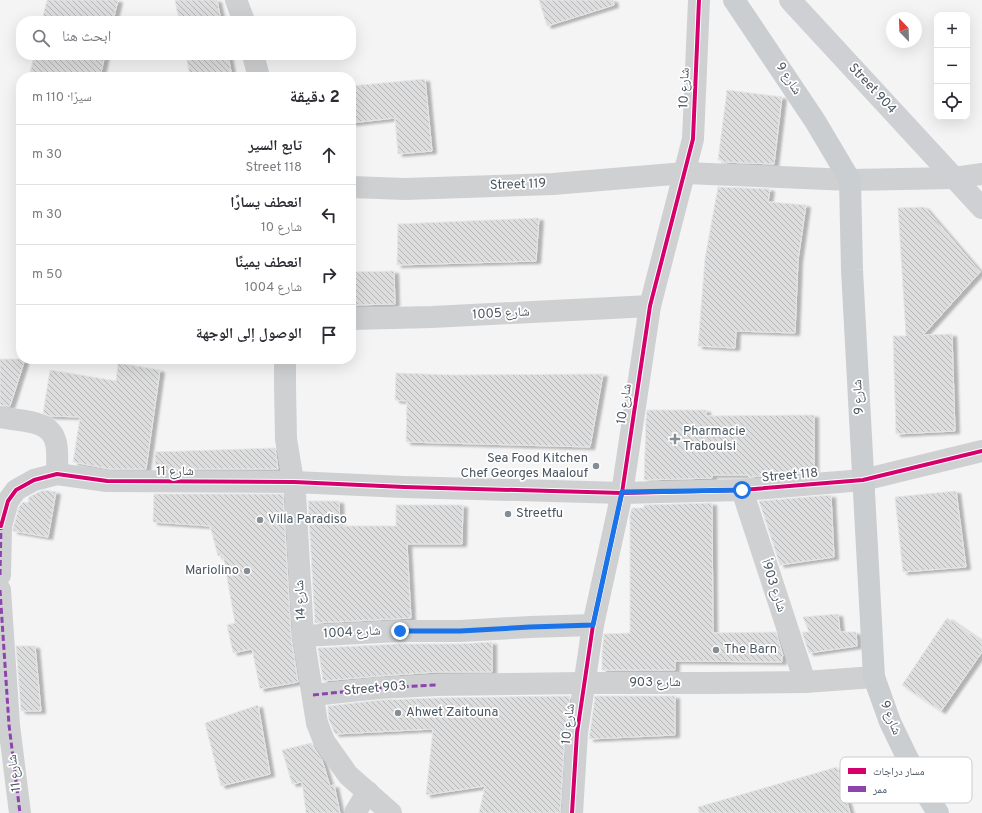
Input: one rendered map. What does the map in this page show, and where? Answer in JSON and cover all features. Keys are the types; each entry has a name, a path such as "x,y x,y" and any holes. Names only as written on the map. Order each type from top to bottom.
{"main road":[{"name":"شارع 9","path":"734,0 815,121 850,180 852,270 874,677 890,722 907,757"},
{"name":"Street 904","path":"790,0 982,208"},
{"name":"شارع 9","path":"932,803 938,813"}],"street":[{"path":"236,0 242,16"},
{"name":"شارع 10","path":"572,813 577,733 584,683 593,625 622,492 650,306 693,139 699,0"},
{"path":"254,60 258,72"},
{"name":"Street 119","path":"356,187 405,188 553,184 684,173 850,180 954,178 982,174"},
{"name":"شارع 1005","path":"356,319 440,317 650,306"},
{"name":"شارع 14","path":"285,364 286,438 294,482 304,636 317,723 324,741 348,775 391,813"},
{"path":"0,417 33,422 49,429 56,442 57,474 34,480 16,490 8,501 2,520 0,576"},
{"name":"Street 118","path":"622,492 742,490 863,480 982,451"},
{"name":"شارع 11","path":"57,474 107,481 294,482 404,488 622,492"},
{"name":"شارع 903أ","path":"742,490 805,682"},
{"name":"شارع 11","path":"0,603 9,725 20,813"},
{"name":"شارع 1004","path":"304,636 400,631 460,631 593,625"},
{"name":"شارع 903","path":"436,685 805,682 874,677"},
{"name":"Street 903","path":"313,695 379,688 436,685"},
{"path":"355,813 368,792"}],"building":[{"path":"47,0 118,0 114,16 43,16"},
{"path":"175,0 217,0 220,16 178,16"},
{"path":"539,0 613,0 614,5 547,26"},
{"path":"33,60 104,60 101,72 30,72"},
{"path":"187,60 229,60 231,72 189,72"},
{"path":"425,79 432,151 398,154 395,118 356,122 356,86"},
{"path":"727,90 782,97 774,164 723,162 723,160 718,160"},
{"path":"718,187 770,189 768,202 806,205 798,260 795,333 736,331 735,348 698,346 705,258"},
{"path":"924,207 980,272 923,335 952,334 955,431 896,434 893,336 906,336 898,208"},
{"path":"539,218 536,261 397,265 398,224"},
{"path":"394,271 395,304 356,305 356,272"},
{"path":"0,359 16,359 16,364 23,364 10,406 0,405"},
{"path":"118,364 160,370 146,469 110,469 73,462 80,417 50,416 43,413 50,370 116,381"},
{"path":"396,373 453,375 603,374 590,447 406,442 407,401 395,400"},
{"path":"647,410 706,410 706,416 814,415 814,472 749,477 748,475 712,475 712,478 644,480"},
{"path":"275,448 278,469 155,469 155,452"},
{"path":"44,490 56,492 48,537 13,531 19,507 23,502 28,503 29,497"},
{"path":"956,491 966,567 903,572 895,497"},
{"path":"154,494 283,494 291,637 298,682 260,689 252,649 233,653 227,625 235,623 223,555 218,556 210,526 153,522"},
{"path":"831,495 834,557 780,565 759,501"},
{"path":"308,501 339,501 340,526 396,526 396,505 463,505 462,544 407,544 411,618 315,623"},
{"path":"712,503 713,633 776,632 783,656 782,662 675,661 675,670 602,670 604,634 630,633 630,515 632,508 644,508 644,505"},
{"path":"838,614 840,632 856,632 857,646 809,653 802,632 809,632 803,617"},
{"path":"947,618 982,642 982,652 941,711 902,685"},
{"path":"492,642 492,672 436,672 323,681 318,648 399,644 460,644"},
{"path":"16,646 35,646 41,711 21,711"},
{"path":"570,696 565,732 560,813 479,813 485,786 426,795 433,729 335,734 329,720 328,711 328,706 380,700"},
{"path":"595,696 675,696 675,735 589,739"},
{"path":"258,705 270,774 221,786 205,723"},
{"path":"311,743 322,760 330,786 334,785 340,813 306,813 302,782 292,784 282,750"},
{"path":"837,767 840,778 840,803 847,803 850,813 699,813 698,807"}],"marked path":[{"path":"0,575 1,526"},
{"path":"0,590 9,725 20,813"},
{"path":"313,695 379,688 436,685"}],"cycle path":[{"path":"572,813 577,733 593,625 622,493 650,306 693,139 699,0"},
{"path":"1,526 8,501 16,490 34,480 57,474 107,481 294,482 404,487 622,493 742,490 863,480 982,451"}],"place":[{"name":"Pharmacie Traboulsi","path":"675,439"},
{"name":"Sea Food Kitchen Chef Georges Maalouf","path":"596,466"},
{"name":"Streetfu","path":"508,514"},
{"name":"Villa Paradiso","path":"260,520"},
{"name":"Mariolino","path":"247,571"},
{"name":"The Barn","path":"716,650"},
{"name":"Ahwet Zaitouna","path":"398,713"}],"route":[{"path":"400,631 460,631 593,625 622,492 742,490"}]}
